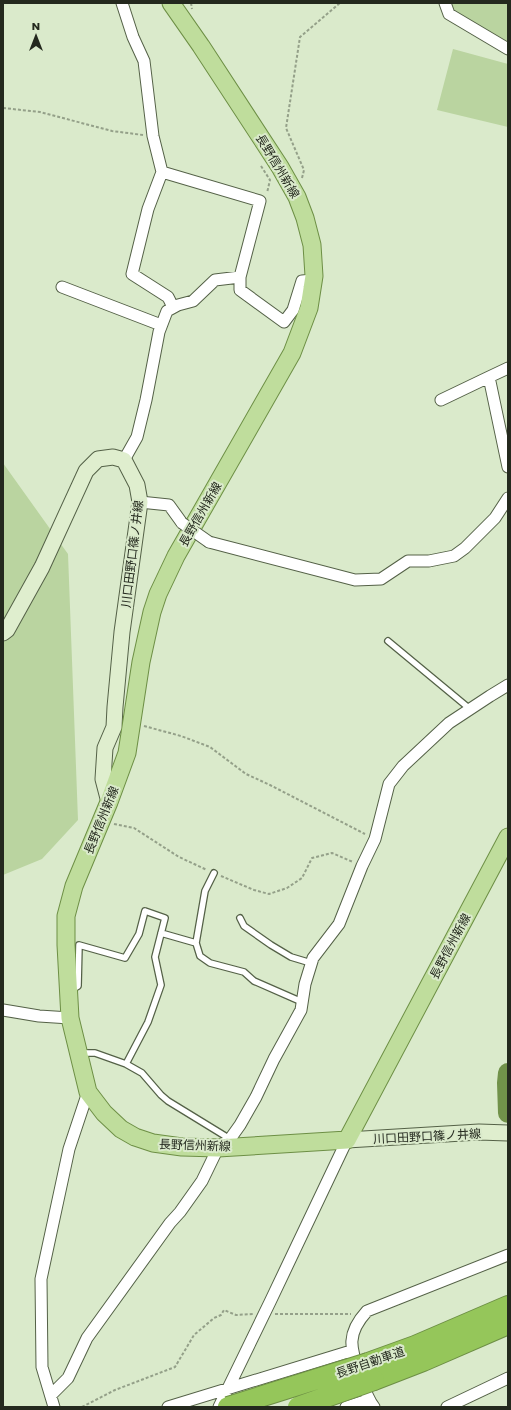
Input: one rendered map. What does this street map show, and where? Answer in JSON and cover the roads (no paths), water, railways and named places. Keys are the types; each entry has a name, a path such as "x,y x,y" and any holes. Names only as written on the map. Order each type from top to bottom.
{"highway":[{"name":"長野自動車道","path":"298,1407 371,1371 428,1340 508,1306"},
{"name":"長野自動車道","path":"228,1398 371,1371 430,1358 508,1324"}],"main road":[{"name":"長野信州新線","path":"171,3 280,167 297,197 305,218 312,245 313,280 309,308 292,353 176,556 158,594 145,641 127,753 109,802 74,886 66,916 70,1018 88,1092 104,1113 121,1128 135,1137 153,1143 182,1147 224,1143 347,1140 508,837"},
{"path":"3,633 7,630 42,567 86,471 98,459 113,457 124,460"},
{"name":"川口田野口篠ノ井線","path":"109,802 102,780 105,748 114,726 122,632 140,502 137,484 124,460"},
{"name":"川口田野口篠ノ井線","path":"347,1140 479,1132 508,1133"}],"street":[{"path":"122,3 133,37 144,61 153,136 162,172 148,210 132,274 168,297 173,307"},
{"path":"445,3 449,14 508,49"},
{"path":"162,172 260,201 240,277 240,290 284,322 293,310 302,281 313,280"},
{"path":"124,460 137,437 146,400 159,332 167,311 178,305 193,301 215,280 240,277"},
{"path":"62,287 162,325"},
{"path":"441,400 508,368"},
{"path":"489,377 508,467"},
{"path":"140,502 169,505 182,523 209,542 355,580 381,580 408,561 429,561 454,556 465,548 495,518 508,498"},
{"path":"51,1395 68,1378 87,1338 202,1181 224,1143 256,1097 274,1059 301,1010 305,984 313,958 339,924 362,866 375,839 389,784 403,766 449,723 508,685"},
{"path":"3,1010 39,1016 70,1018"},
{"path":"54,1407 42,1367 41,1279 69,1149 88,1092"},
{"path":"219,1407 228,1398 265,1313 347,1140"},
{"path":"346,1407 371,1403 351,1351 352,1335 358,1320 367,1311 508,1255"},
{"path":"168,1407 228,1398 351,1351"},
{"path":"448,1407 508,1378"}],"lane":[{"path":"388,641 470,709"},
{"path":"214,873 205,891 196,943 200,956 210,963 244,972 254,981 302,1002"},
{"path":"69,991 78,986 79,945 124,958 139,934 145,911 165,918 155,957 161,985 148,1022 126,1064"},
{"path":"240,918 244,926 271,945 291,957 311,964"},
{"path":"161,933 196,943"},
{"path":"78,1053 95,1053 126,1064 142,1073 168,1101 224,1143"}],"waterway":[{"path":"508,1073 508,1113"}]}
